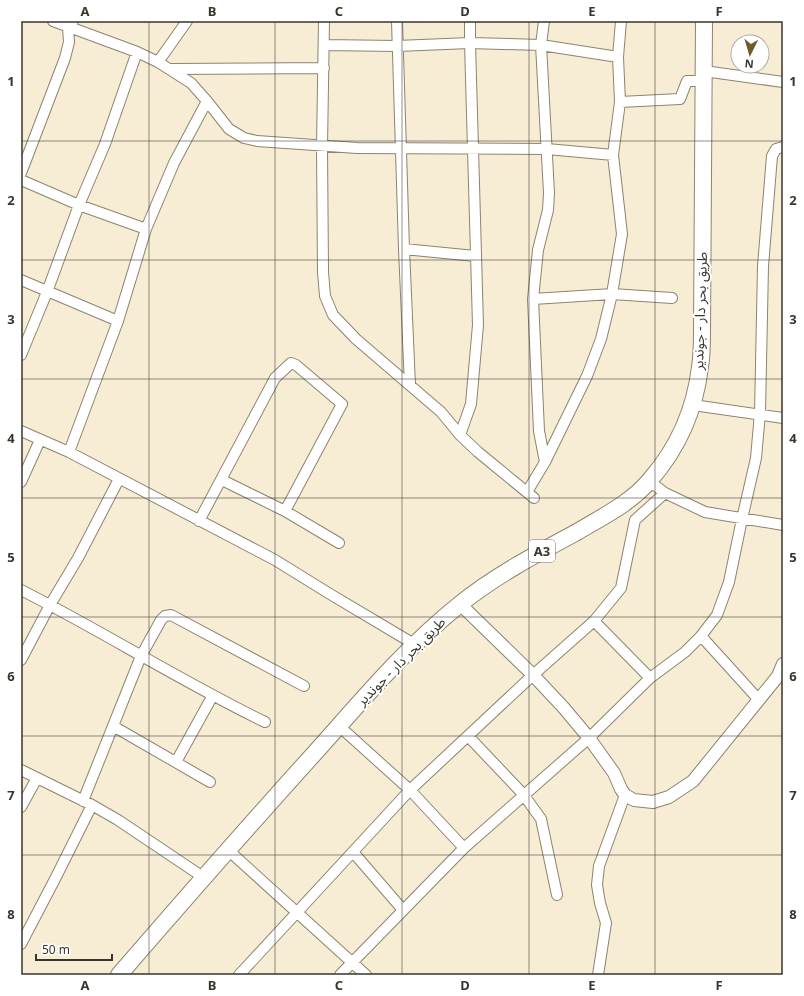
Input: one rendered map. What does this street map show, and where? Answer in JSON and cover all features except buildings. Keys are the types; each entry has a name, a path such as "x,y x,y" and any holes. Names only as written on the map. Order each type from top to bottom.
{"highway":[{"name":"طريق بحر دار - جوندير","path":"119,975 203,877 414,644 460,604 509,570 598,520 625,503 649,481 667,458 682,434 693,405 700,367 702,331 704,21"}],"street":[{"path":"53,21 71,24 137,52 170,69 191,83 229,129 244,138 257,141 357,148 438,150 547,149 613,154"},
{"path":"158,62 187,21"},
{"path":"324,21 322,146 323,272 325,296 333,315 356,339 441,412 460,435 478,452 530,495 587,376 601,339 612,294 622,234 613,154 620,102 618,57 621,21"},
{"path":"397,21 410,385"},
{"path":"460,435 471,404 478,325 470,21"},
{"path":"544,21 541,45 549,193 548,210 538,250 533,299 539,431 545,462"},
{"path":"21,173 65,58 71,24"},
{"path":"324,45 397,46 470,43 541,45 618,57"},
{"path":"21,355 47,292 79,205 105,144 137,52"},
{"path":"170,69 324,68"},
{"path":"620,102 680,99 687,81 703,76 783,82"},
{"path":"69,452 118,321 146,229 174,163 207,101"},
{"path":"340,975 464,848 523,794 589,738 650,678 685,652 701,636 717,615 729,582 756,458 760,413 763,266 772,156 776,149 783,147"},
{"path":"21,180 79,205 146,229"},
{"path":"404,249 475,256"},
{"path":"21,280 118,321"},
{"path":"533,299 612,294 672,298"},
{"path":"199,521 275,378 291,363 296,365 342,404 285,511"},
{"path":"693,405 760,413 783,418"},
{"path":"21,430 69,452 275,560 414,644"},
{"path":"21,482 40,440"},
{"path":"21,660 50,605 78,558 119,479"},
{"path":"222,480 285,511 339,543"},
{"path":"649,481 665,492 705,512 783,525"},
{"path":"243,974 297,912 410,790 594,621 621,588 635,520 665,492"},
{"path":"21,590 265,722"},
{"path":"460,604 534,675 589,738 614,773 625,795 634,800 653,802 669,797 693,781 778,676 783,664"},
{"path":"21,944 55,880 88,803 113,726 141,656 161,620 165,616 171,615 304,686"},
{"path":"594,621 650,678"},
{"path":"701,636 759,700"},
{"path":"176,762 213,695"},
{"path":"113,726 210,782"},
{"path":"339,726 410,790 464,848"},
{"path":"468,736 523,794 541,819 557,895"},
{"path":"21,770 88,803 118,820 203,877"},
{"path":"21,807 36,778"},
{"path":"598,975 606,923 600,904 597,885 599,866 625,795"},
{"path":"228,850 366,975"},
{"path":"353,852 403,910"}]}
